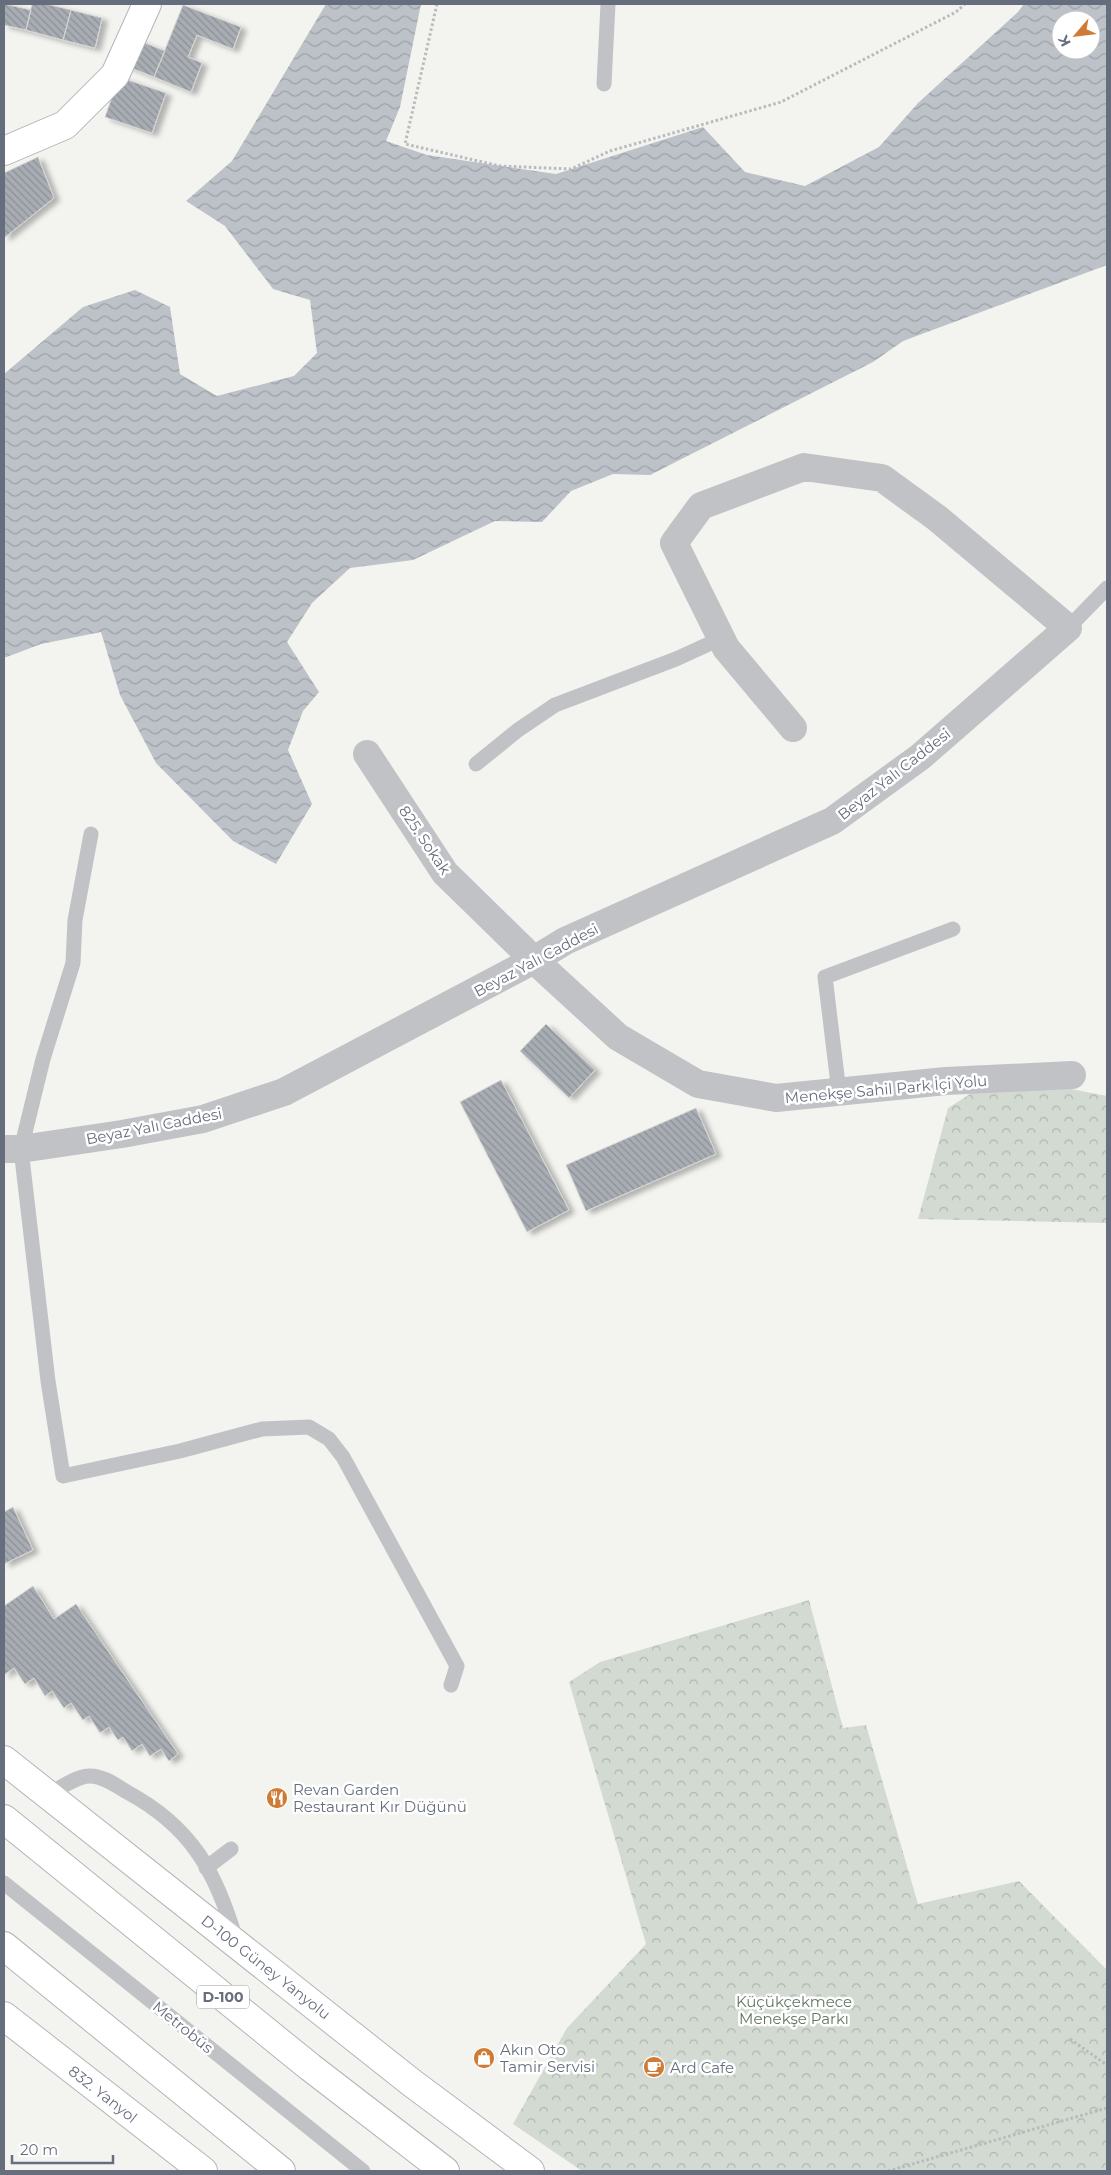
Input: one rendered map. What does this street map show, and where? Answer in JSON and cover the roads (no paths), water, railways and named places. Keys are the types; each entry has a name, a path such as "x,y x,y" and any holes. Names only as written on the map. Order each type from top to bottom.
{"main road":[{"path":"4,151 65,125 115,74 147,4"},
{"name":"D-100 Güney Yanyolu","path":"4,1760 412,2083 530,2171"},
{"name":"D-100","path":"4,1819 310,2067 445,2171"},
{"path":"4,1946 281,2171"},
{"name":"832. Yanyol","path":"4,2016 203,2171"}],"street":[{"path":"793,728 726,648 674,543 701,506 804,467 882,478 937,518 1068,628"},
{"name":"Beyaz Yalı Caddesi","path":"13,1149 122,1134 203,1119 284,1092 534,960 565,941 832,821 920,757 1068,628"},
{"name":"825. Sokak","path":"367,754 445,873 534,960"},
{"name":"Menekşe Sahil Park İçi Yolu","path":"534,960 618,1037 698,1084 776,1098 946,1081 1072,1075"}],"lane":[{"path":"604,84 608,4"},
{"path":"1068,628 1107,588"},
{"path":"476,764 518,730 555,705 722,638"},
{"path":"91,834 75,920 73,963 13,1149 63,1476 180,1451 262,1429 309,1427 329,1439 358,1482 458,1666 451,1685"},
{"path":"840,1092 825,976 953,929"},
{"path":"48,1795 70,1782 90,1776 107,1781 139,1798 174,1823 195,1846 229,1918 237,1944"},
{"path":"206,1868 231,1849"},
{"name":"Metrobüs","path":"4,1883 363,2171"}],"water":[{"path":"326,4 421,4 400,107 386,141 427,155 556,174 703,127 745,172 805,186 879,147 918,103 1018,12 1024,4 1107,4 1107,265 903,341 873,362 650,475 613,474 571,491 542,522 495,521 413,560 350,568 312,603 287,642 319,692 303,711 288,750 312,804 276,864 233,841 156,763 120,695 101,632 41,644 4,658 4,374 83,307 135,290 170,307 180,374 217,396 294,376 317,353 310,300 273,289 225,226 186,201 232,161"}],"place":[{"name":"Revan Garden Restaurant Kır Düğünü","path":"277,1798"},
{"name":"Akın Oto Tamir Servisi","path":"484,2058"},
{"name":"Ard Cafe","path":"654,2067"}],"park label":[{"name":"Küçükçekmece Menekşe Parkı","path":"794,2010"}]}
